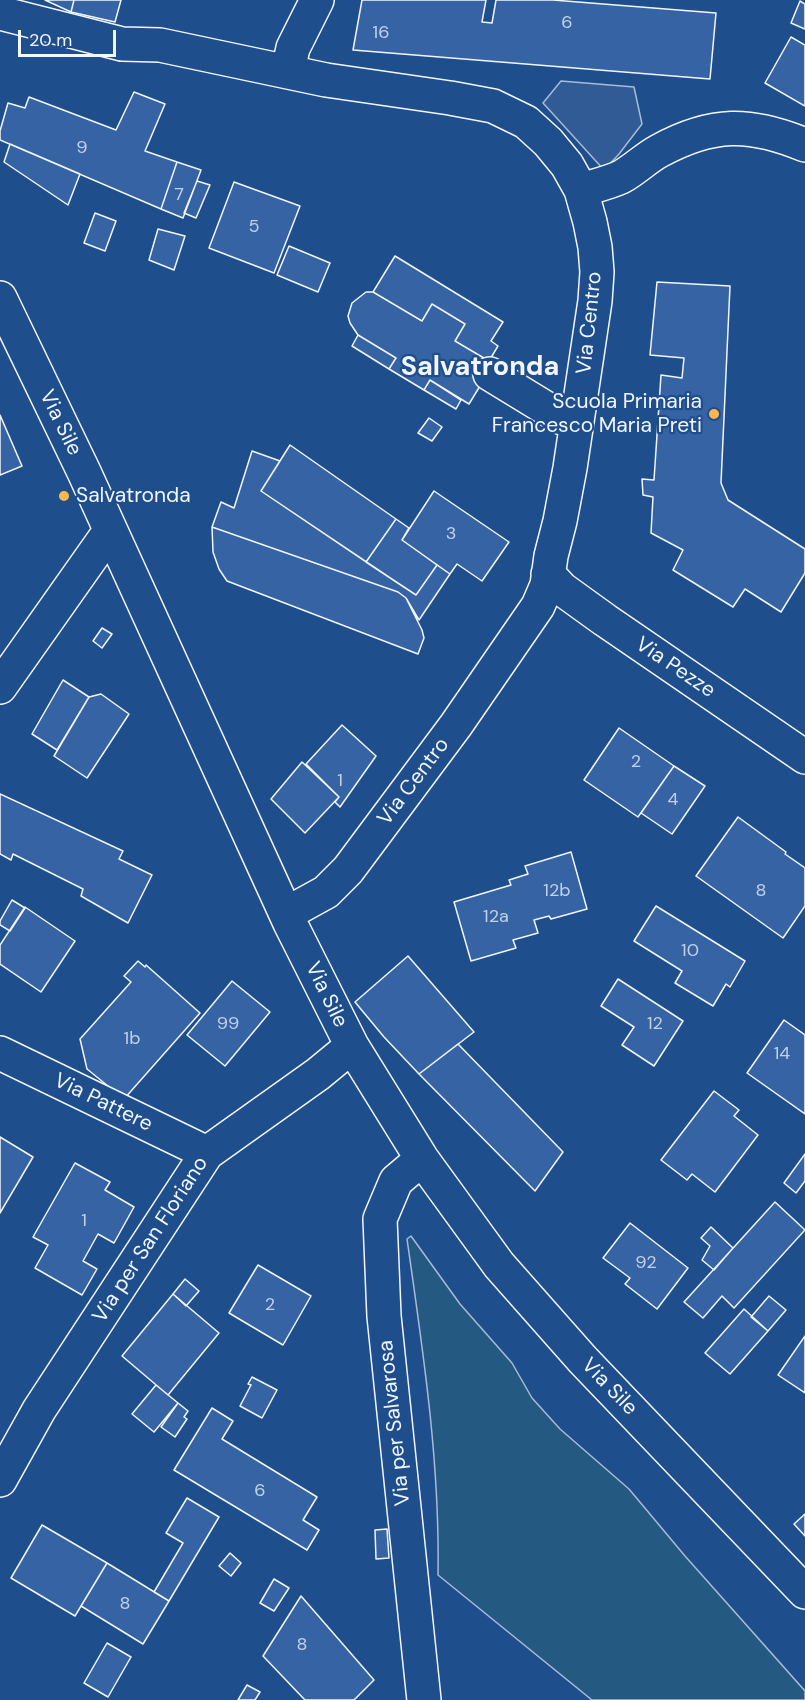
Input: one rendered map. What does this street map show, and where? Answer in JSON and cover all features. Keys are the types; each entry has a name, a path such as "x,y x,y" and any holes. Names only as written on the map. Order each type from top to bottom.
{"street":[{"path":"288,71 293,48 317,0"},
{"name":"Via Centro","path":"0,13 122,44 160,45 326,80 466,100 507,112 526,122 548,142 567,165 581,190 591,222 595,247 596,289 578,420 547,585 538,606 456,725 348,870 326,892 286,914"},
{"path":"581,190 620,177 658,152 682,140 716,129 734,127 766,131 805,145"},
{"name":"Via Sile","path":"0,298 286,914 352,1046 422,1159 500,1264 583,1360 805,1592"},
{"path":"490,374 562,418"},
{"path":"0,687 110,531"},
{"name":"Via Pezze","path":"548,574 562,589 605,620 805,757"},
{"name":"Via per San Floriano","path":"0,1480 39,1410 207,1153 318,1074 352,1046"},
{"name":"Via Pattere","path":"0,1053 207,1153"},
{"name":"Via per Salvarosa","path":"422,1159 396,1181 380,1219 380,1240 384,1316 424,1700"}],"shaded area":[{"path":"561,81 634,87 642,124 604,170 543,103"},
{"path":"411,1236 460,1304 512,1363 532,1398 560,1429 629,1489 805,1691 805,1700 592,1700 438,1575 433,1449 407,1239"}],"building":[{"path":"45,0 74,0 71,12"},
{"path":"74,0 121,0 115,22 71,12"},
{"path":"362,0 486,0 482,22 492,23 496,0 553,0 716,13 710,79 353,50"},
{"path":"800,1 805,4 805,29 791,23"},
{"path":"791,37 805,45 805,106 765,83"},
{"path":"134,92 165,104 145,151 177,162 161,209 0,140 0,131 8,103 25,108 29,97 116,130"},
{"path":"10,144 80,174 68,205 4,162"},
{"path":"177,162 201,170 183,218 161,209"},
{"path":"197,181 210,185 196,218 184,213"},
{"path":"234,182 300,206 274,273 209,248"},
{"path":"95,213 116,221 105,251 84,243"},
{"path":"158,229 185,236 174,270 149,260"},
{"path":"289,246 330,263 318,292 277,275"},
{"path":"395,256 503,322 491,341 498,346 489,361 455,341 465,324 432,304 422,321 373,292"},
{"path":"657,282 730,286 721,483 728,500 805,549 805,573 781,612 745,589 733,607 673,570 683,550 651,533 653,497 643,495 642,479 654,480 661,375 682,378 684,358 650,355"},
{"path":"366,292 373,292 422,321 432,304 465,324 455,341 489,361 491,368 469,404 430,380 424,390 389,369 396,358 358,335 350,323 348,316 352,303"},
{"path":"358,335 396,358 389,369 352,346"},
{"path":"430,380 461,400 456,409 424,390"},
{"path":"0,415 22,466 0,475"},
{"path":"429,418 442,427 432,441 418,433"},
{"path":"290,445 396,519 366,562 261,491"},
{"path":"252,451 280,461 261,491 416,595 437,565 450,574 419,620 406,598 398,592 212,527 221,502 234,508"},
{"path":"434,491 509,542 482,581 457,564 450,574 402,540"},
{"path":"396,519 409,528 402,540 437,565 416,595 366,562"},
{"path":"212,527 398,592 406,598 422,630 424,638 418,654 227,581 219,569 213,552"},
{"path":"102,628 112,634 102,648 93,641"},
{"path":"63,680 89,697 57,750 32,734"},
{"path":"101,694 129,714 87,778 54,756 89,697"},
{"path":"342,725 376,756 340,807 335,802 339,797 306,764"},
{"path":"619,728 674,766 638,817 584,780"},
{"path":"302,762 339,797 305,833 271,799"},
{"path":"674,766 705,786 672,834 641,813"},
{"path":"0,794 123,851 119,859 152,875 128,923 81,896 83,889 13,854 11,860 0,854"},
{"path":"738,817 805,868 805,906 783,938 696,876"},
{"path":"571,852 587,909 551,919 549,916 534,920 538,933 513,940 516,948 471,961 454,902 511,885 509,880 528,874 525,866"},
{"path":"12,900 25,908 10,931 0,925 0,921"},
{"path":"656,906 745,961 730,987 726,984 713,1006 675,983 682,971 634,941"},
{"path":"25,907 75,941 41,992 0,964 0,945"},
{"path":"408,956 474,1032 419,1074 355,1002"},
{"path":"138,961 145,967 146,965 200,1013 124,1099 87,1069 80,1039 131,982 124,976"},
{"path":"618,979 683,1021 654,1066 622,1045 634,1027 601,1006"},
{"path":"232,981 270,1012 225,1066 187,1035"},
{"path":"784,1020 805,1035 805,1114 747,1073"},
{"path":"458,1044 563,1152 535,1191 419,1074"},
{"path":"714,1091 739,1110 734,1116 758,1135 715,1192 692,1174 687,1180 661,1160"},
{"path":"0,1137 33,1157 0,1213"},
{"path":"805,1154 805,1181 796,1193 784,1183"},
{"path":"75,1163 110,1182 105,1190 134,1207 114,1243 98,1234 83,1261 97,1269 82,1295 35,1268 48,1245 33,1237"},
{"path":"775,1202 805,1230 734,1308 722,1296 703,1318 684,1302"},
{"path":"630,1223 688,1268 657,1309 625,1284 630,1278 603,1258"},
{"path":"711,1227 733,1248 714,1270 702,1260 710,1246 701,1238"},
{"path":"258,1265 311,1296 283,1345 229,1313"},
{"path":"185,1279 199,1291 186,1306 173,1294"},
{"path":"173,1294 219,1333 168,1395 122,1356"},
{"path":"769,1296 786,1310 768,1331 751,1317"},
{"path":"744,1309 768,1331 730,1374 705,1353"},
{"path":"805,1336 805,1393 778,1375"},
{"path":"252,1377 277,1390 262,1418 240,1406 251,1385 248,1384"},
{"path":"156,1385 178,1403 154,1432 132,1414"},
{"path":"178,1403 188,1411 184,1417 187,1419 175,1437 161,1427"},
{"path":"212,1408 233,1421 222,1439 317,1497 303,1520 319,1530 307,1550 174,1470"},
{"path":"187,1498 219,1517 169,1601 154,1592 183,1543 166,1533"},
{"path":"805,1514 805,1536 794,1524"},
{"path":"42,1525 107,1563 75,1616 11,1578"},
{"path":"387,1529 389,1558 376,1559 375,1530"},
{"path":"230,1553 241,1563 231,1576 219,1566"},
{"path":"107,1563 169,1601 143,1644 81,1606"},
{"path":"274,1579 289,1588 274,1611 260,1603"},
{"path":"301,1596 374,1680 354,1700 305,1700 263,1656"},
{"path":"107,1643 131,1657 108,1697 84,1683"},
{"path":"247,1685 260,1692 255,1700 238,1700"}],"place":[{"name":"Scuola Primaria Francesco Maria Preti","path":"714,414"},
{"name":"Salvatronda","path":"64,496"}],"district":[{"name":"Salvatronda","path":"480,368"}]}
